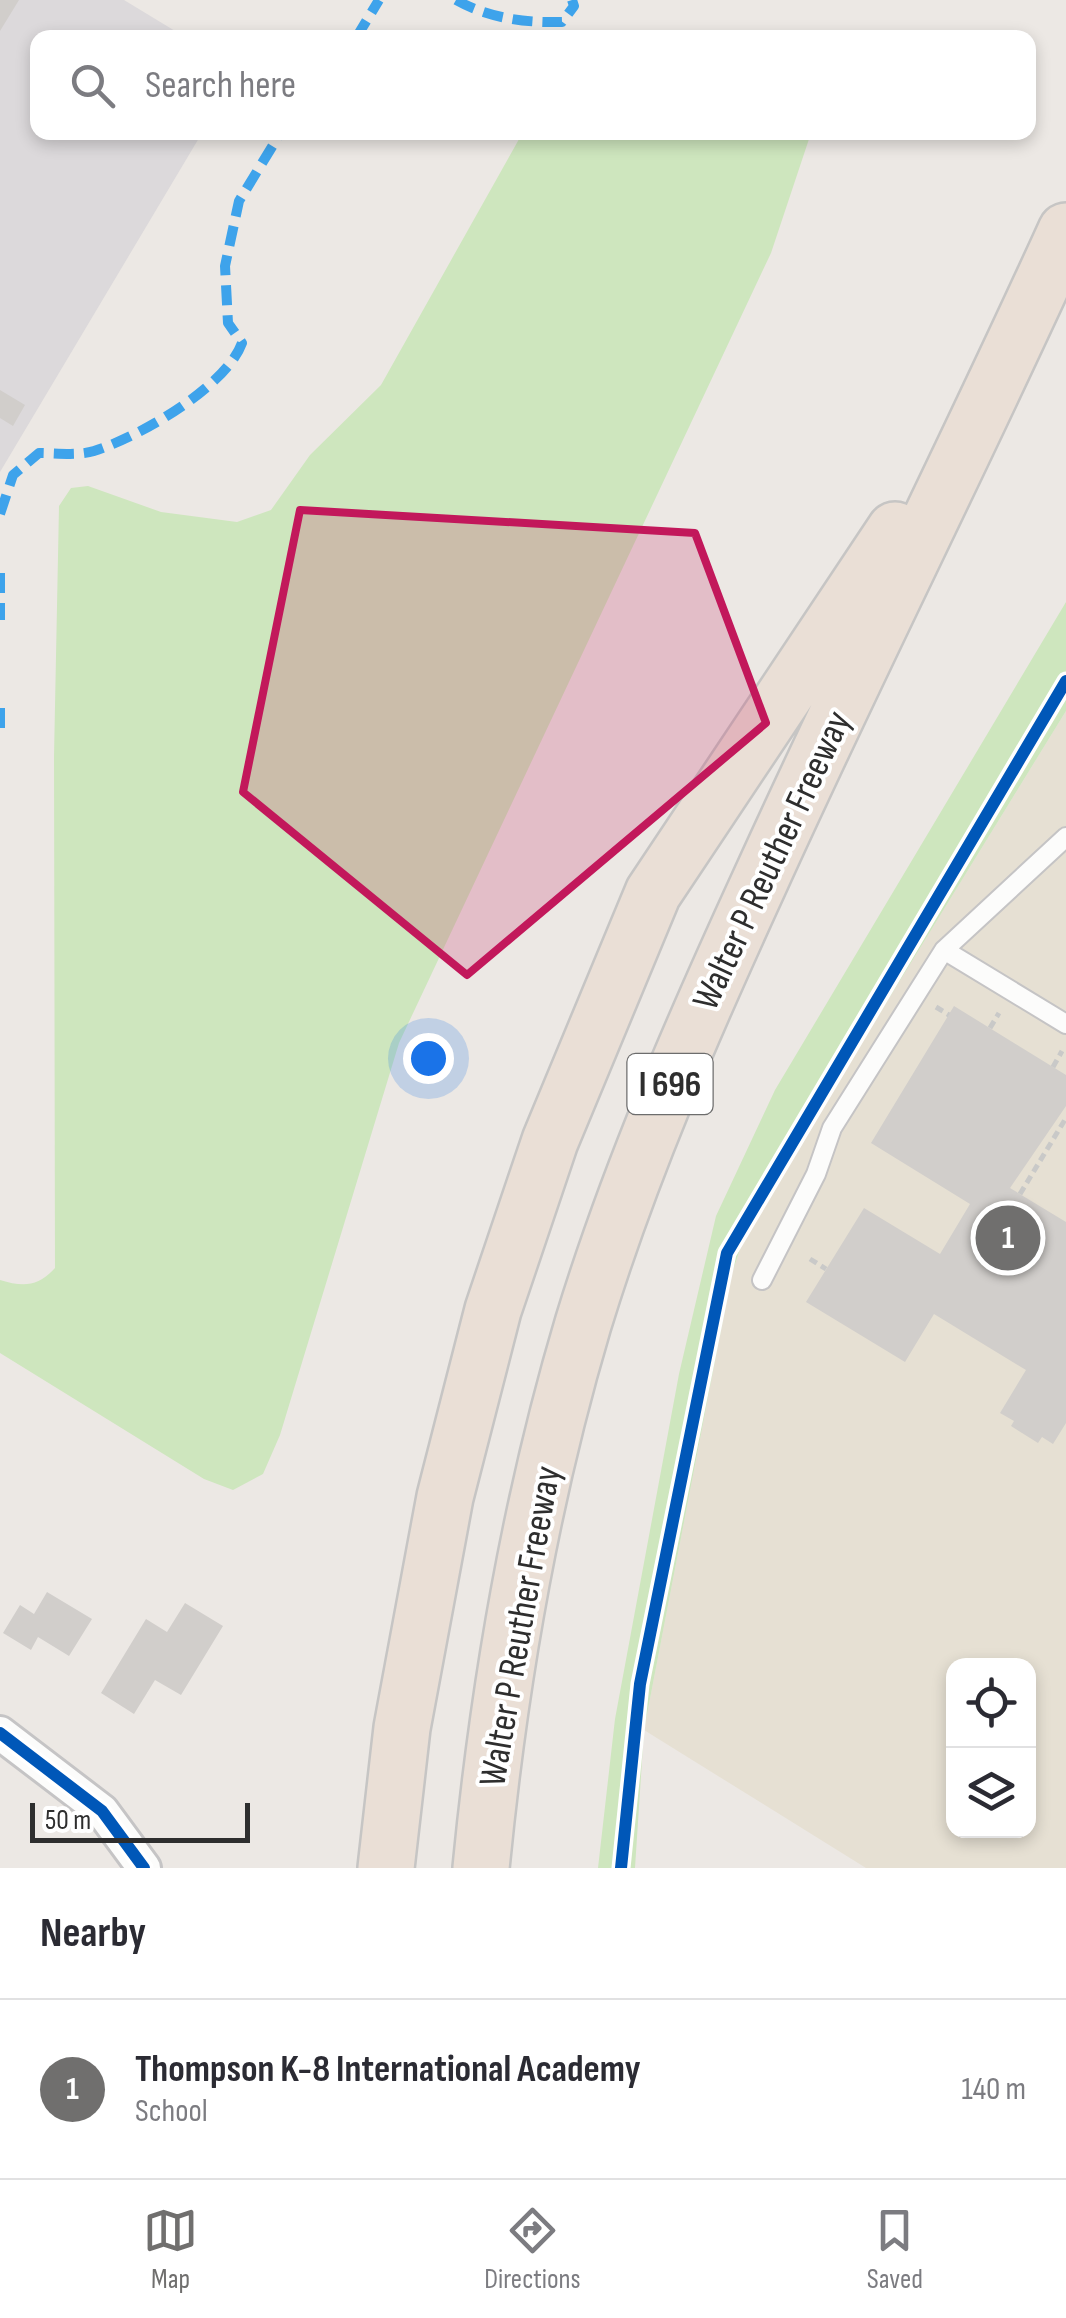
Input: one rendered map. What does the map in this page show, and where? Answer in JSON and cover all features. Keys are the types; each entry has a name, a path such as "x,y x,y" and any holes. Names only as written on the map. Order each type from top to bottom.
{"highway":[{"name":"Walter P Reuther Freeway","path":"481,1868 492,1761 528,1541 583,1324 618,1220 722,964 1066,230"},
{"name":"I 696","path":"386,1868 402,1728 422,1610 474,1376 550,1141 652,894 999,374"}],"street":[{"path":"0,1733 102,1812 144,1868"}],"lane":[{"path":"762,1280 816,1174 832,1128 944,950 1066,837"},
{"path":"944,950 1066,1024"}],"path":[{"path":"929,1003 949,1015"},
{"path":"990,1028 999,1013"},
{"path":"1052,1067 1062,1051"},
{"path":"1020,1194 1065,1122"},
{"path":"810,1259 826,1269"}],"highlighted area":[{"path":"300,510 695,533 766,723 467,975 243,792"}],"shaded area":[{"path":"0,0 124,0 173,30 30,30 30,140 198,140 0,472"},
{"path":"1066,711 1066,1868 866,1868 644,1730 732,1273 747,1229"}],"green space":[{"path":"519,140 809,140 771,253 399,1043 280,1435 263,1474 233,1490 204,1479 0,1353 0,1280 30,1284 55,1268 54,757 59,506 71,488 88,486 161,512 237,522 271,510 310,455 381,385"},
{"path":"1066,602 1066,711 747,1229 732,1273 644,1730 635,1868 598,1868 615,1719 679,1374 716,1216 775,1090"}],"building":[{"path":"0,0 19,0 0,31"},
{"path":"0,390 25,405 13,426 0,418"},
{"path":"954,1006 1066,1075 1066,1106 1010,1188 1066,1222 1066,1423 1053,1444 1042,1437 1038,1443 1011,1426 1014,1421 1000,1413 1026,1370 934,1314 905,1362 806,1302 864,1208 940,1254 970,1204 871,1143"},
{"path":"47,1592 92,1619 69,1656 38,1637 31,1650 3,1633 20,1605 34,1614"},
{"path":"185,1603 223,1626 181,1695 155,1680 134,1714 101,1693 146,1619 167,1632"}],"marked path":[{"path":"361,30 379,0"},
{"path":"456,0 494,15 548,22 562,22 574,6 572,0"},
{"path":"0,514 13,475 39,453 88,453 134,434 200,393 233,360 242,343 228,323 225,266 239,201 276,140"},
{"path":"0,573 0,620"},
{"path":"0,708 0,728"}],"cycle path":[{"path":"621,1868 640,1684 727,1253 1066,681"},
{"path":"0,1733 102,1811 144,1868"}],"place":[{"name":"Thompson K-8 International Academy","path":"1008,1238"}]}
